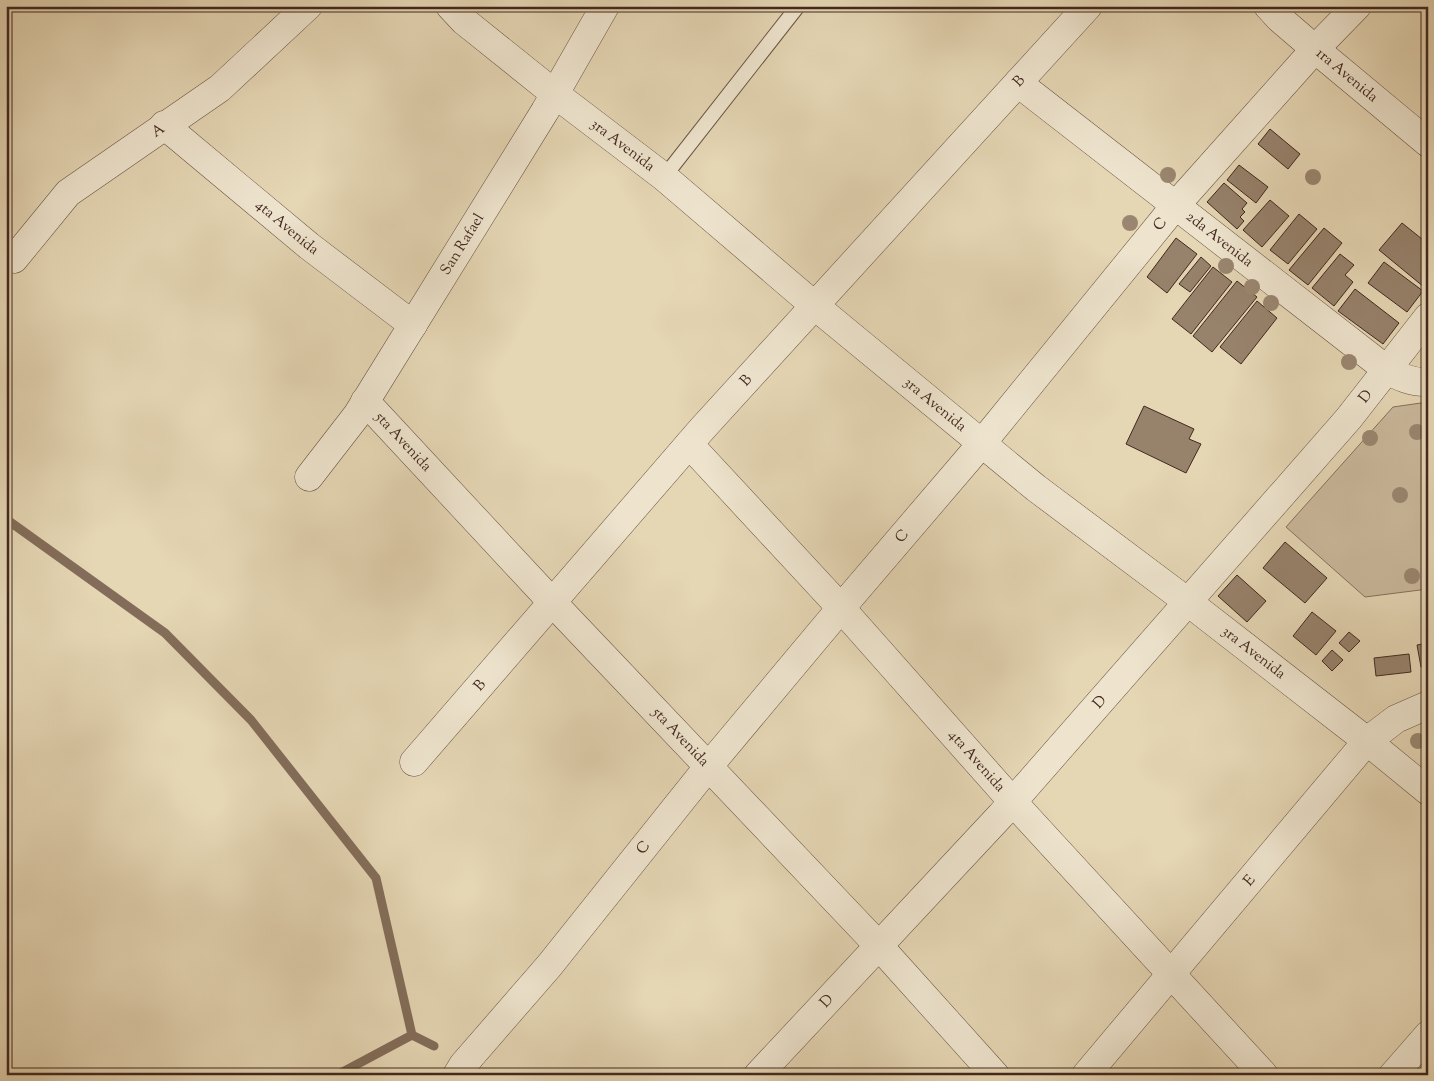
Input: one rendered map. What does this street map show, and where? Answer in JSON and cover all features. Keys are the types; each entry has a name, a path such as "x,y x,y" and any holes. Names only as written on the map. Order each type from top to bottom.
{"street":[{"name":"A","path":"14,259 68,193 220,88 308,6"},
{"name":"3ra Avenida","path":"450,6 464,21 555,94 664,177 814,306 1036,488 1188,602 1367,741 1428,791"},
{"name":"San Rafael","path":"309,477 357,415 555,94 605,6"},
{"name":"B","path":"414,762 689,444 1088,6"},
{"name":"1ra Avenida","path":"1268,6 1315,50 1428,143"},
{"name":"C","path":"456,1075 549,966 708,767 982,443 1176,206 1315,50 1357,6"},
{"name":"2da Avenida","path":"1018,83 1386,369 1401,378 1420,383 1428,382"},
{"name":"4ta Avenida","path":"164,125 309,246 413,325"},
{"name":"D","path":"758,1075 1012,801 1188,602 1349,418 1428,317"},
{"name":"5ta Avenida","path":"365,401 552,602 879,946 995,1075"},
{"name":"4ta Avenida","path":"689,444 841,608 1012,801 1264,1075"},
{"name":"E","path":"1086,1075 1367,741 1396,719 1428,705"},
{"path":"1393,1075 1428,1034"}],"lane":[{"path":"664,177 798,6"}],"shaded area":[{"path":"1428,402 1428,589 1365,597 1286,527 1393,407"}],"building":[{"path":"1270,129 1300,154 1288,169 1258,144"},
{"path":"1239,165 1268,187 1256,203 1227,180"},
{"path":"1224,183 1247,203 1242,209 1245,212 1240,217 1244,221 1237,229 1207,202"},
{"path":"1270,200 1289,216 1262,247 1243,230"},
{"path":"1299,214 1317,229 1288,264 1270,250"},
{"path":"1402,223 1422,239 1428,232 1428,282 1424,287 1379,250"},
{"path":"1324,228 1342,243 1308,285 1289,270"},
{"path":"1176,238 1197,254 1167,293 1147,277"},
{"path":"1340,254 1354,265 1345,275 1353,282 1334,306 1312,288"},
{"path":"1201,257 1211,266 1190,292 1179,284"},
{"path":"1384,262 1423,291 1407,312 1368,283"},
{"path":"1213,267 1232,282 1191,334 1172,319"},
{"path":"1237,281 1257,297 1212,352 1193,336"},
{"path":"1355,289 1399,323 1383,344 1338,311"},
{"path":"1257,301 1277,318 1241,364 1220,347"},
{"path":"1144,406 1194,429 1189,439 1201,444 1186,473 1126,444"},
{"path":"1285,542 1327,578 1305,603 1263,568"},
{"path":"1237,575 1266,601 1247,622 1218,596"},
{"path":"1312,612 1336,631 1316,655 1293,636"},
{"path":"1349,632 1360,641 1349,652 1339,643"},
{"path":"1428,643 1428,666 1421,667 1417,645"},
{"path":"1332,650 1343,660 1332,671 1322,661"},
{"path":"1409,654 1411,672 1376,676 1374,658"}],"waterway":[{"path":"6,519 165,633 251,720 376,878 412,1035"},
{"path":"337,1075 412,1035 434,1046"}]}
